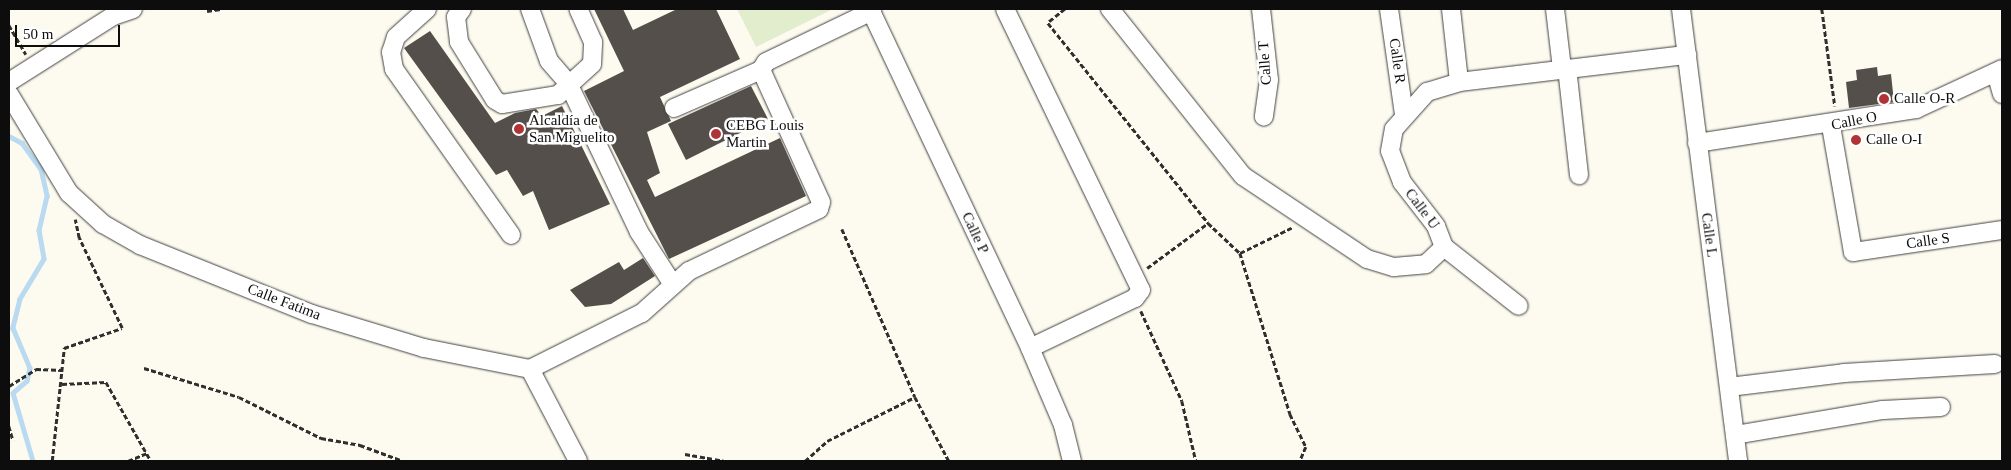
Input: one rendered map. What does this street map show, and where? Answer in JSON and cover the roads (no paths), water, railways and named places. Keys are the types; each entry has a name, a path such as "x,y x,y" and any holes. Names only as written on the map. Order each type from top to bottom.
{"street":[{"path":"9,82 112,16 133,9"},
{"path":"427,9 396,37 392,52 394,69 511,234"},
{"path":"462,9 456,17 459,42 495,100 502,104 558,95 594,58 578,9"},
{"path":"530,9 549,61 568,83 639,232 672,282"},
{"path":"1005,9 1068,146 1136,276 1141,290 1135,298 1030,348"},
{"name":"Calle U","path":"1110,9 1237,170 1306,220 1367,259 1394,267 1426,264 1444,247 1436,226 1393,165 1390,139 1404,114 1427,92 1459,82 1687,55"},
{"name":"Calle T","path":"1261,9 1269,80 1264,117"},
{"name":"Calle R","path":"1389,9 1404,114"},
{"path":"1451,9 1459,82"},
{"path":"1555,9 1579,175"},
{"name":"Calle L","path":"1681,9 1738,461"},
{"path":"674,108 762,70 766,62 871,10"},
{"name":"Calle P","path":"871,10 1030,348 1063,425 1072,461"},
{"path":"578,461 530,369 642,313 672,282 819,209 821,202 762,70"},
{"path":"1999,71 2002,94"},
{"name":"Calle O","path":"1697,143 1833,118 1916,109 1999,71"},
{"name":"Calle Fatima","path":"9,94 69,193 103,224 140,244 312,314 424,348 530,369"},
{"name":"Calle S","path":"1833,118 1853,252 2002,230"},
{"path":"1444,247 1519,306"},
{"path":"1729,387 1844,373 1995,364"},
{"path":"1735,435 1883,410 1941,406"}],"waterway":[{"path":"9,136 22,143 41,169 47,196 39,230 44,259 20,299 13,328 30,368 27,381 13,393 33,461"}],"place":[{"name":"Calle O-R","path":"1884,99"},
{"name":"Alcaldía de San Miguelito","path":"519,129"},
{"name":"CEBG Louis Martin","path":"716,134"},
{"name":"Calle O-I","path":"1856,140"}]}
